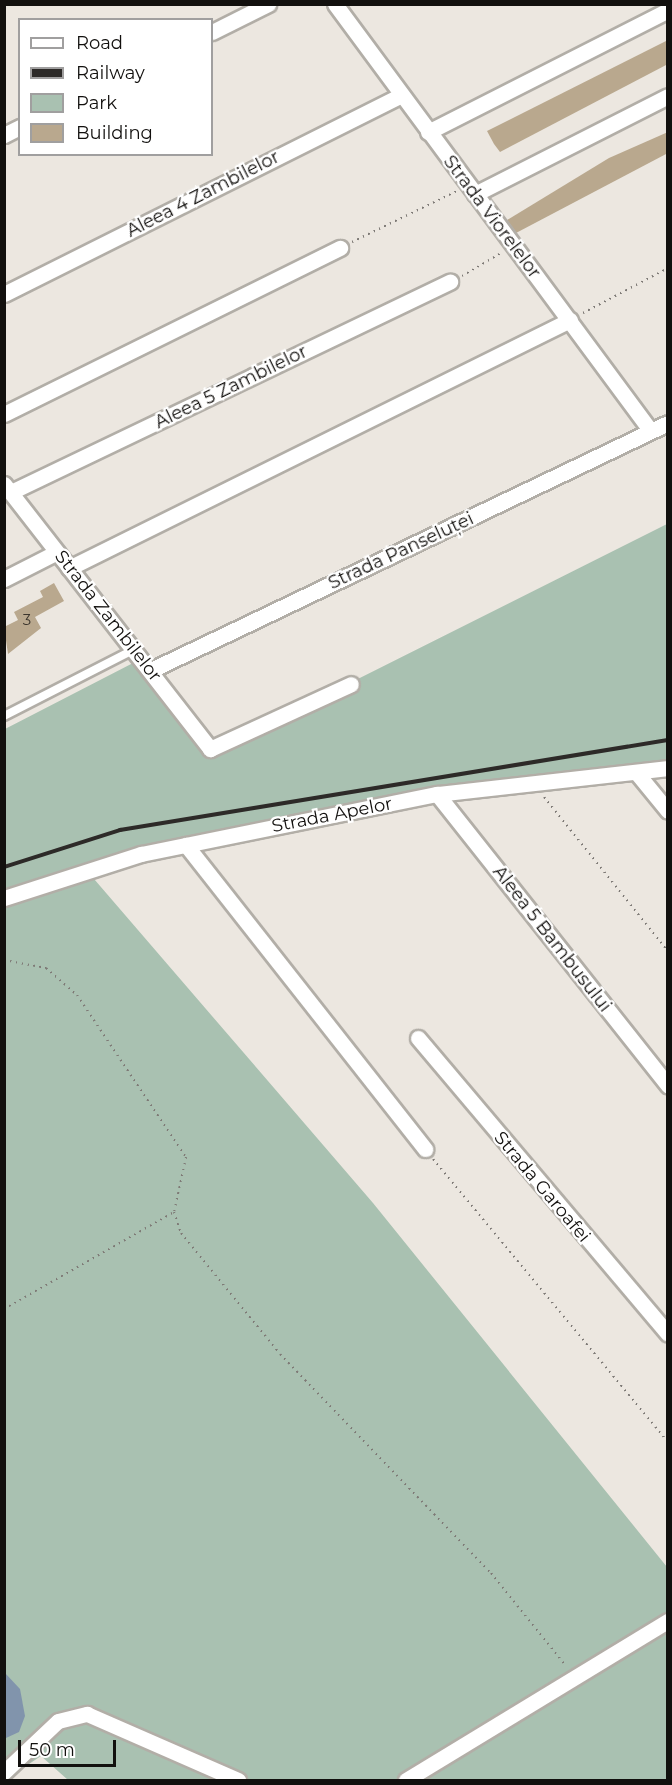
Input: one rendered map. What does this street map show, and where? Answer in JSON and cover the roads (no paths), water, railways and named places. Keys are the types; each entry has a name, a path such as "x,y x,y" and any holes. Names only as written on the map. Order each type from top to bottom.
{"street":[{"path":"213,32 268,4"},
{"name":"Strada Viorelelor","path":"335,4 650,430"},
{"path":"428,132 662,9"},
{"name":"Aleea 4 Zambilelor","path":"4,294 401,95"},
{"path":"471,190 668,96"},
{"path":"4,135 18,128"},
{"path":"4,414 340,248"},
{"name":"Aleea 5 Zambilelor","path":"8,488 450,282"},
{"path":"69,568 570,320"},
{"name":"Strada Panseluței","path":"151,670 668,423"},
{"name":"Strada Zambilelor","path":"8,488 210,749 351,684"},
{"path":"4,579 57,552"},
{"name":"Strada Apelor","path":"4,898 86,868 186,845 437,794 668,768"},
{"path":"636,772 668,812"},
{"name":"Aleea 5 Bambusului","path":"437,794 668,1085"},
{"path":"186,845 425,1149"},
{"name":"Strada Garoafei","path":"418,1038 668,1335"},
{"path":"406,1780 668,1622"},
{"path":"4,1772 58,1721 87,1714 238,1780"}],"lane":[{"path":"4,716 133,650"}],"water":[{"path":"5,1673 20,1689 25,1716 19,1732 6,1738"}],"railway":[{"path":"4,867 120,830 668,740"}]}
